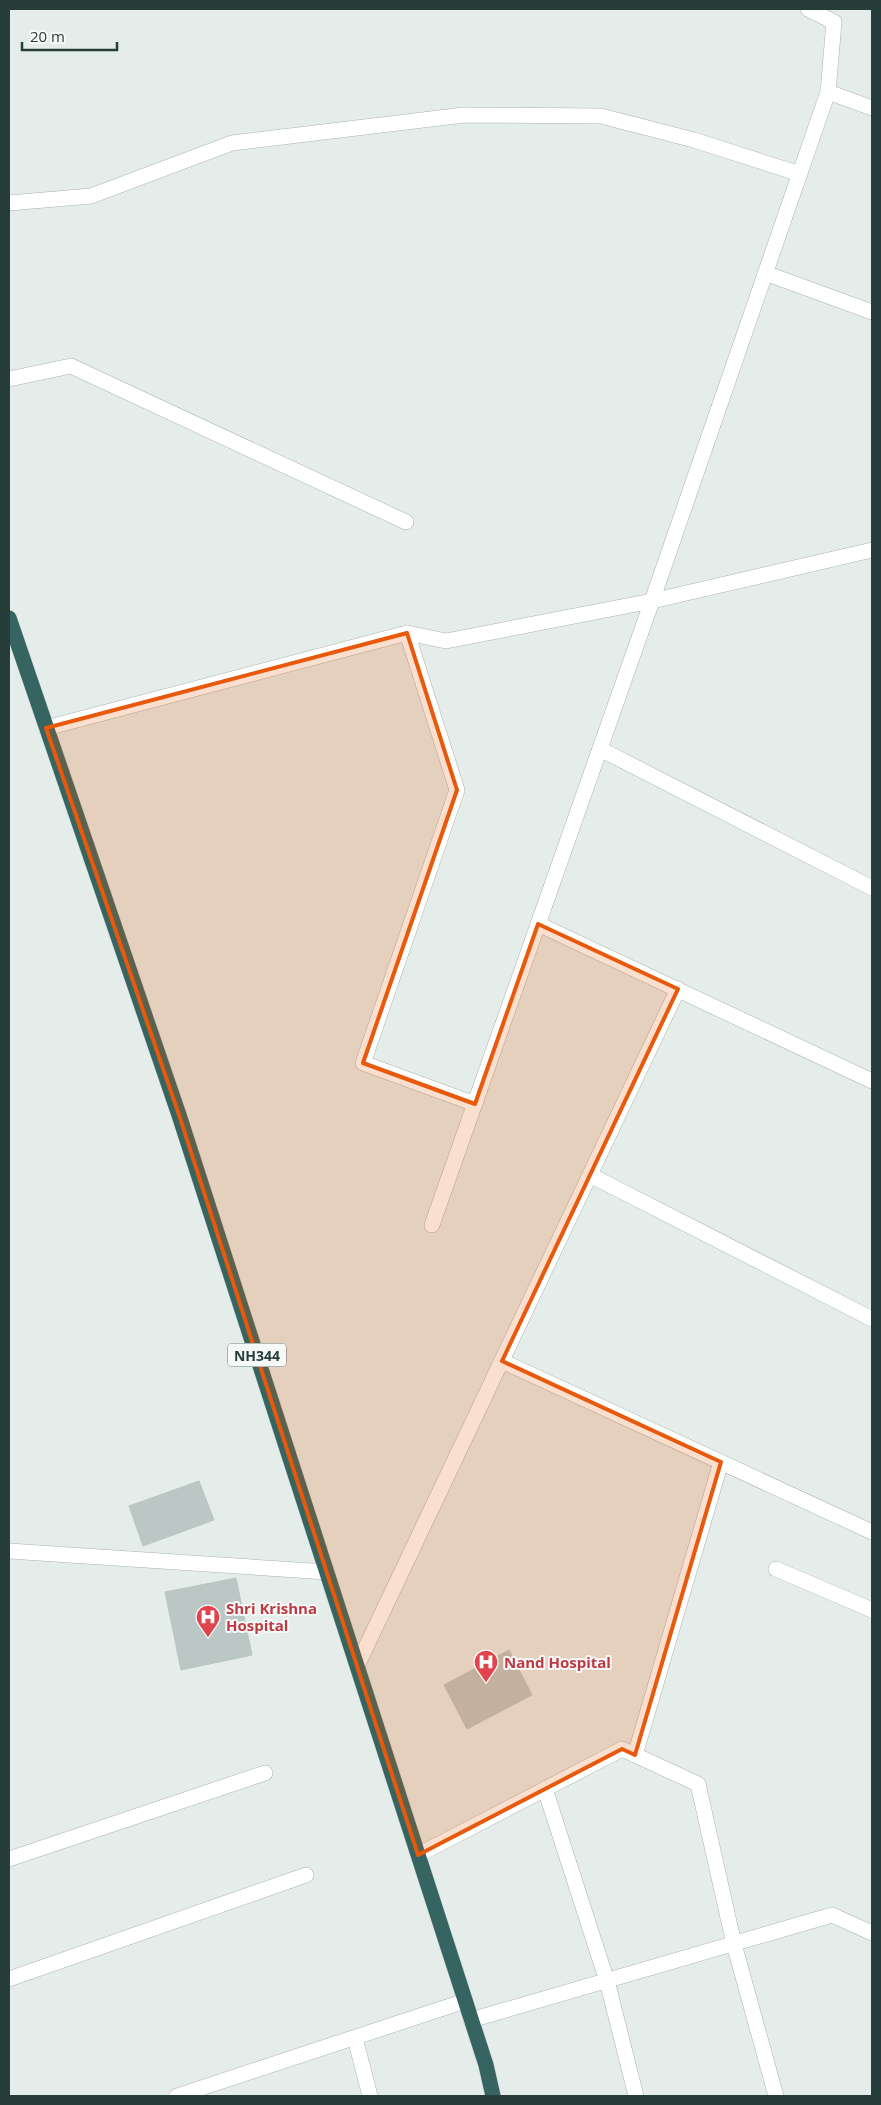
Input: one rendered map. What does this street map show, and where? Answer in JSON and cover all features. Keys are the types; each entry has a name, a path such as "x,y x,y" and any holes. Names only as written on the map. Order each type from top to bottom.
{"highway":[{"name":"NH344","path":"9,618 179,1115 486,2066 493,2096"}],"street":[{"path":"432,1225 652,601 828,92 834,22 808,9"},
{"path":"828,92 872,108"},
{"path":"9,203 91,196 232,143 464,115 602,116 694,140 800,174"},
{"path":"766,273 872,312"},
{"path":"9,379 72,366 406,522"},
{"path":"46,728 407,633 446,641 652,601 872,550"},
{"path":"407,633 457,790 363,1063 475,1104"},
{"path":"600,749 872,888"},
{"path":"538,924 872,1081"},
{"path":"357,1666 678,989"},
{"path":"590,1175 872,1319"},
{"path":"502,1361 872,1532"},
{"path":"635,1755 721,1462"},
{"path":"9,1551 327,1572"},
{"path":"776,1568 872,1610"},
{"path":"418,1854 622,1749 698,1784 734,1944 776,2096"},
{"path":"9,1859 265,1774"},
{"path":"545,1789 607,1981 636,2096"},
{"path":"9,1979 306,1876"},
{"path":"471,2020 832,1916 872,1933"},
{"path":"177,2096 216,2090 355,2038 465,2001"},
{"path":"355,2038 370,2096"}],"highlighted area":[{"path":"407,633 457,790 363,1063 475,1104 538,924 678,989 502,1361 721,1462 635,1755 622,1749 418,1855 179,1115 46,728"}],"building":[{"path":"199,1481 214,1520 143,1546 129,1506"},
{"path":"236,1578 252,1655 181,1670 165,1592"},
{"path":"509,1650 532,1695 467,1729 444,1685"}],"place":[{"name":"Shri Krishna Hospital","path":"208,1638"},
{"name":"Nand Hospital","path":"486,1683"}]}
